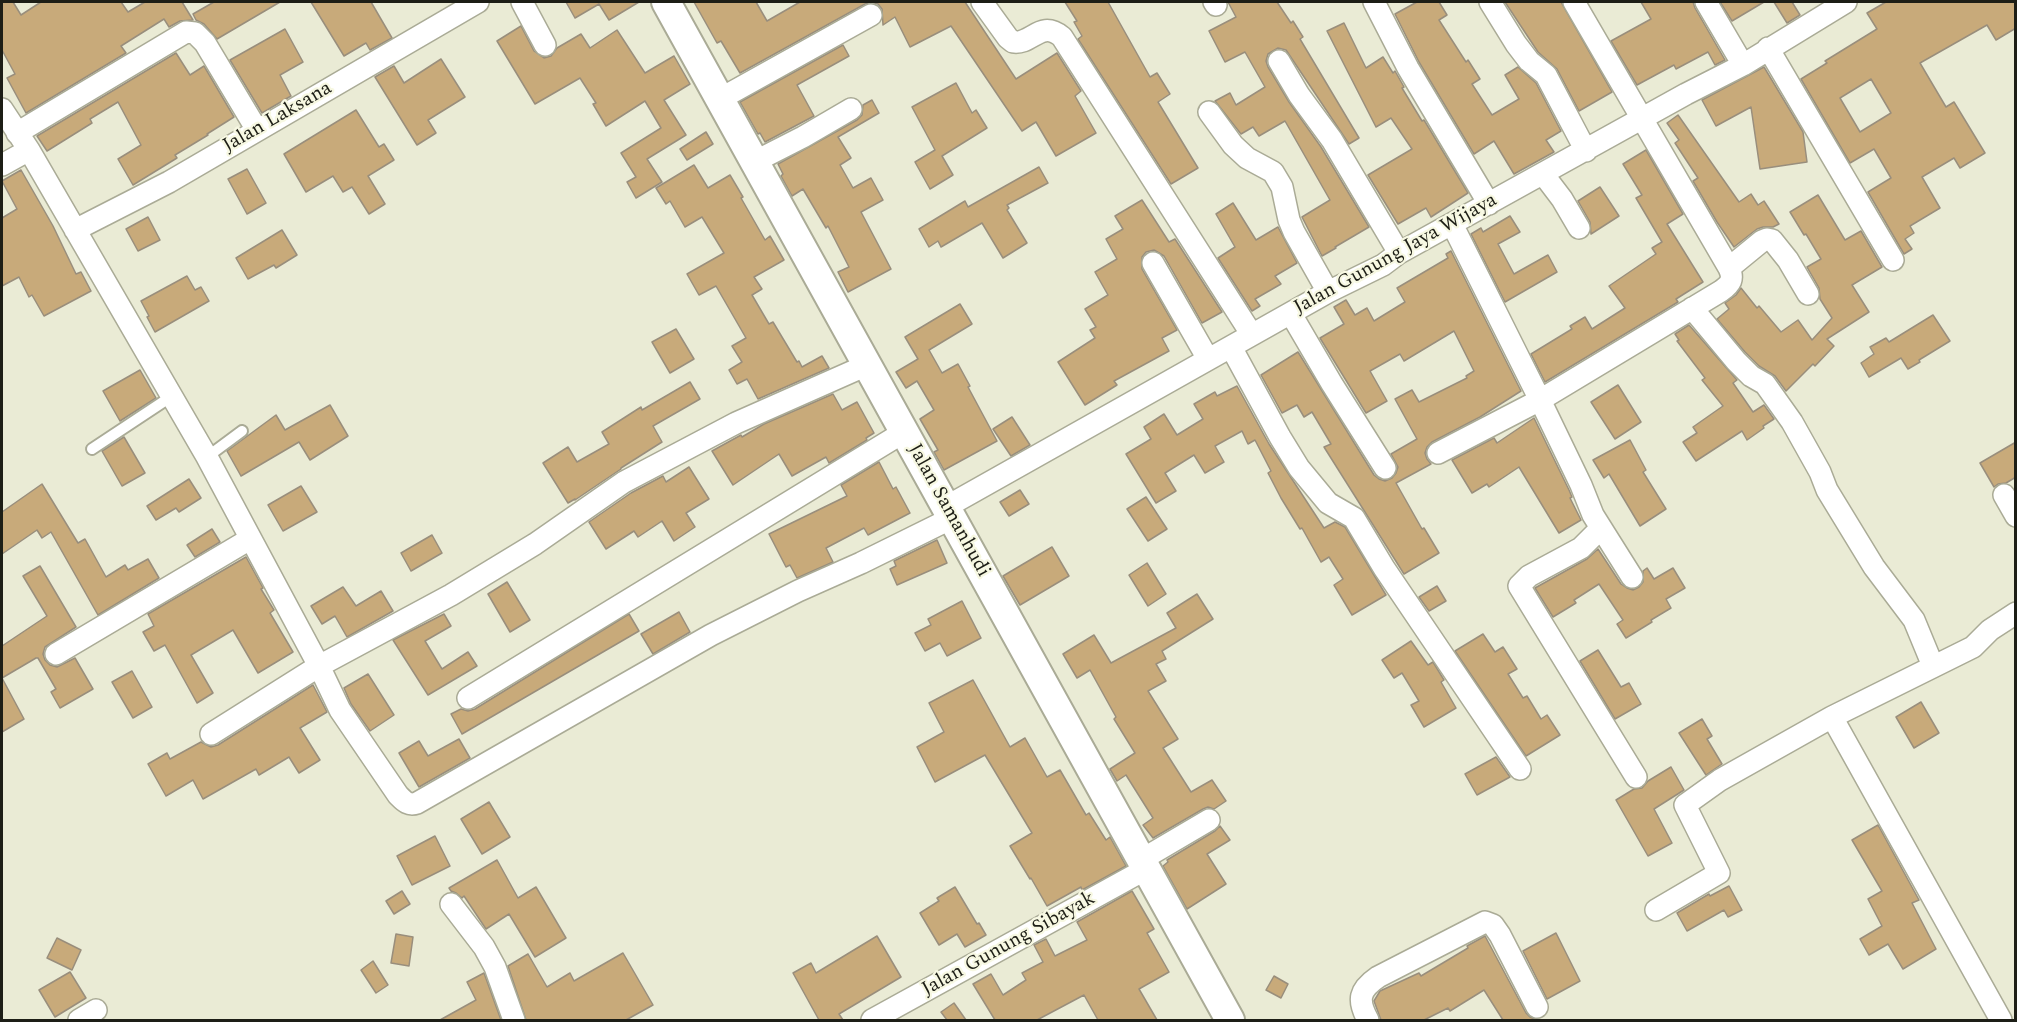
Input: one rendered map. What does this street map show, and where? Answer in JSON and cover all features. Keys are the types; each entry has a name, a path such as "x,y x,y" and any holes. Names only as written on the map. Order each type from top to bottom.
{"street":[{"name":"Jalan Laksana","path":"75,230 169,182 478,2"},
{"path":"522,2 545,45"},
{"name":"Jalan Samanhudi","path":"666,2 1230,1020"},
{"path":"982,2 1013,42 1023,41 1043,30 1055,32 1062,37 1252,335"},
{"path":"1374,2 1407,68 1489,204"},
{"path":"1490,2 1529,61 1546,75 1586,151"},
{"path":"1438,453 1540,399 1692,308 1727,286 1733,276 1574,2"},
{"path":"1706,2 1743,65"},
{"name":"Jalan Gunung Jaya Wijaya","path":"319,666 332,695 354,731 398,795 406,803 412,805 711,635 798,591 861,563 1208,359 1328,292 1383,265 1399,253 1743,65 1846,2"},
{"path":"720,99 871,15"},
{"path":"17,133 186,32 195,33 205,43 257,130"},
{"path":"1768,48 1893,260"},
{"path":"1279,61 1299,95 1332,140 1399,253"},
{"path":"2,109 29,150 207,457 319,666"},
{"path":"754,162 851,109"},
{"path":"1209,112 1240,152 1274,172 1282,187 1294,232 1328,292"},
{"path":"2,165 29,150"},
{"path":"1543,174 1562,199 1579,228"},
{"path":"1452,224 1540,399 1600,529 1632,577"},
{"path":"1729,268 1762,241 1772,240 1788,260 1808,294"},
{"path":"1153,263 1208,359"},
{"path":"1692,308 1736,361 1751,376 1765,384 1792,422 1820,472 1827,490 1874,567 1914,620 1933,666"},
{"path":"1291,314 1385,468"},
{"path":"1231,347 1299,468 1328,503 1354,518 1384,568 1520,769"},
{"path":"211,734 319,666 451,595 535,544 624,482 736,423 867,365"},
{"path":"468,698 904,432"},
{"path":"2004,495 2016,516"},
{"path":"1600,529 1581,548 1529,576 1519,586 1636,777"},
{"path":"56,654 250,539"},
{"path":"1656,910 1719,873 1685,805 1720,780 1832,717 1973,647 1990,630 2016,613"},
{"path":"1832,717 2001,1020"},
{"name":"Jalan Gunung Sibayak","path":"872,1020 1143,865 1209,820"},
{"path":"451,904 484,948 495,967 514,1020"},
{"path":"1368,1020 1360,1003 1361,993 1368,984 1485,922 1493,925 1500,935 1538,1007"}],"lane":[{"path":"92,449 172,396"},
{"path":"207,457 242,431"}],"building":[{"path":"2,2 13,2 21,15 41,2 121,2 128,12 145,2 182,2 193,20 180,21 169,27 164,19 121,46 126,53 26,113 7,78 15,74 2,50"},
{"path":"214,2 280,2 217,39 204,24 196,20 193,14"},
{"path":"311,2 371,2 392,38 370,50 366,43 344,56"},
{"path":"566,2 639,2 609,20 599,4 575,18"},
{"path":"694,2 756,2 767,21 800,2 871,2 740,73 721,41 717,43"},
{"path":"871,2 965,2 1016,79 1057,53 1081,91 1075,96 1096,133 1056,156 1036,122 1022,131 951,26 910,47 895,17 883,25 882,9 878,4"},
{"path":"1065,2 1108,2 1150,77 1157,73 1170,94 1158,102 1198,168 1171,184 1078,39 1082,36 1074,22 1077,21"},
{"path":"1228,2 1277,2 1303,37 1300,39 1359,138 1349,144 1286,50 1278,48 1268,54 1266,61 1268,67 1289,102 1321,147 1369,227 1322,256 1302,217 1330,200 1285,121 1259,136 1253,127 1241,134 1215,101 1230,93 1236,105 1265,87 1245,52 1225,62 1209,31 1236,17"},
{"path":"1417,2 1439,2 1447,15 1439,20 1480,79 1472,84 1492,115 1519,99 1505,75 1518,67 1536,83 1561,131 1546,140 1554,152 1514,174 1494,141 1474,154 1419,62 1395,14"},
{"path":"1505,2 1561,2 1612,92 1579,111 1557,69 1538,52"},
{"path":"1641,2 1693,2 1725,60 1715,65 1708,52 1676,69 1674,65 1637,85 1611,41 1651,19"},
{"path":"1720,2 1764,2 1732,21"},
{"path":"1774,2 1792,2 1800,15 1787,23"},
{"path":"1886,2 2015,2 2016,28 1996,40 1987,25 1920,63 1946,107 1954,102 1985,153 1960,168 1954,158 1922,177 1940,208 1910,226 1914,233 1905,239 1912,249 1904,254 1868,192 1891,178 1874,149 1850,163 1801,79 1827,63 1825,61 1877,29 1867,13","holes":["1871,79 1891,113 1860,132 1840,98"]},
{"path":"1344,23 1366,68 1383,57 1393,73 1395,71 1404,87 1402,88 1468,193 1431,217 1426,208 1398,224 1368,175 1412,149 1391,118 1376,127 1327,31"},
{"path":"521,26 534,51 544,58 551,56 557,48 581,34 590,48 617,30 645,73 674,56 690,84 664,100 686,135 647,159 662,182 636,198 627,182 636,177 621,153 661,128 645,101 606,126 593,104 596,103 580,78 535,104 497,41"},
{"path":"285,29 303,62 280,75 291,96 262,113 230,60"},
{"path":"843,45 849,56 797,85 814,116 765,142 740,102"},
{"path":"176,53 190,75 204,66 234,117 175,155 177,158 133,185 118,159 141,145 118,102 90,119 92,123 47,151 37,136"},
{"path":"441,59 465,97 428,120 436,133 417,145 375,77 394,66 404,83"},
{"path":"1764,67 1803,132 1807,162 1760,169 1751,107 1716,126 1702,100"},
{"path":"956,83 972,113 976,110 987,128 942,156 953,175 930,189 915,162 935,150 912,107"},
{"path":"872,100 879,113 838,137 851,158 840,165 853,188 871,178 883,200 861,212 891,269 848,292 838,272 849,267 828,226 826,228 803,189 792,196 781,176 783,174 778,164 857,120 862,115 863,105"},
{"path":"356,110 379,147 384,144 394,160 368,176 385,204 369,214 352,187 343,192 333,176 306,192 284,154"},
{"path":"1678,115 1739,202 1751,194 1758,205 1764,201 1779,224 1757,229 1734,247 1693,181 1698,178 1675,143 1679,140 1667,123"},
{"path":"706,132 713,144 687,160 680,149"},
{"path":"1646,150 1683,214 1667,224 1703,282 1676,299 1678,302 1545,382 1531,354 1572,329 1570,326 1585,317 1592,329 1625,308 1609,286 1656,254 1652,248 1662,242 1636,198 1642,195 1623,164"},
{"path":"694,165 708,188 730,175 765,240 770,236 784,260 754,277 762,289 752,295 769,324 773,322 802,367 822,356 829,368 758,399 747,379 737,384 729,370 742,362 732,346 746,338 716,286 699,295 687,274 724,253 702,217 685,227 670,201 666,204 656,188"},
{"path":"1039,167 1048,183 1007,205 1009,208 1007,210 1027,243 1003,258 982,223 941,247 938,241 929,247 919,229 965,201 968,207"},
{"path":"247,169 266,203 247,214 228,179"},
{"path":"21,170 53,226 76,274 81,272 91,291 44,316 32,295 29,297 19,277 2,286 2,218 17,209 2,181"},
{"path":"1600,187 1619,216 1591,234 1590,222 1578,201"},
{"path":"1818,195 1845,240 1861,231 1882,267 1852,285 1869,312 1827,339 1834,346 1786,391 1775,376 1759,366 1745,352 1717,319 1729,309 1725,303 1741,288 1781,332 1798,320 1812,340 1832,318 1820,299 1819,288 1807,267 1821,259 1790,212"},
{"path":"1142,200 1169,242 1175,239 1222,312 1202,323 1164,256 1154,250 1146,252 1142,257 1142,269 1177,330 1162,338 1169,351 1114,381 1117,385 1085,405 1058,362 1095,338 1090,330 1096,327 1085,309 1108,295 1095,272 1117,259 1106,239 1123,229 1115,216"},
{"path":"1233,203 1256,240 1278,227 1297,263 1275,276 1281,284 1255,299 1260,306 1252,311 1218,258 1235,247 1216,214"},
{"path":"1510,216 1520,232 1498,244 1514,274 1548,255 1557,272 1505,302 1471,234 1481,228 1483,232"},
{"path":"148,217 160,240 138,251 126,229"},
{"path":"282,230 297,255 276,268 274,265 248,279 236,258"},
{"path":"1451,251 1521,391 1480,417 1432,442 1425,453 1431,464 1396,483 1422,529 1424,528 1439,553 1404,574 1324,447 1331,444 1312,412 1304,417 1297,405 1282,413 1261,375 1298,352 1374,475 1385,481 1392,478 1398,467 1391,454 1417,439 1395,399 1412,390 1419,402 1467,378 1466,376 1474,371 1454,331 1404,361 1400,354 1370,371 1387,401 1366,413 1320,338 1344,324 1334,307 1346,300 1355,315 1367,308 1374,321 1405,302 1397,288 1448,258 1446,254"},
{"path":"187,276 195,290 201,287 209,301 155,332 141,301"},
{"path":"960,304 972,324 929,350 942,373 958,364 997,441 944,470 934,452 938,450 920,419 934,410 917,381 906,388 896,372 918,359 905,337"},
{"path":"1933,315 1950,341 1908,369 1901,358 1869,377 1861,363 1874,354 1870,347 1886,338 1889,342"},
{"path":"1689,325 1737,380 1733,383 1753,412 1764,405 1774,419 1747,440 1742,431 1696,461 1683,442 1697,433 1693,427 1723,406 1702,380 1705,378 1677,341 1679,340 1675,334"},
{"path":"676,329 694,359 670,373 652,342"},
{"path":"140,370 156,398 120,421 103,391"},
{"path":"690,382 700,399 653,426 662,442 568,503 543,463 568,447 577,462 609,444 602,432 641,407 642,410"},
{"path":"1618,385 1641,422 1615,439 1591,402"},
{"path":"1237,386 1269,444 1324,528 1335,522 1345,527 1386,595 1352,615 1334,585 1343,579 1329,557 1321,562 1302,528 1300,529 1281,498 1268,473 1271,471 1255,440 1248,444 1242,431 1215,446 1224,462 1205,473 1194,455 1165,473 1176,491 1156,503 1126,454 1151,439 1144,427 1164,414 1177,435 1203,419 1194,404 1215,392 1217,396"},
{"path":"833,394 842,410 857,402 874,433 866,438 867,440 829,463 826,457 792,476 779,454 733,485 712,451 764,424"},
{"path":"330,405 348,436 310,460 299,442 241,476 227,451 276,415 285,430"},
{"path":"1012,417 1030,445 1011,456 993,429"},
{"path":"1534,418 1581,520 1559,533 1519,467 1489,487 1487,484 1472,493 1452,460 1494,438 1497,443"},
{"path":"124,437 145,473 122,486 102,451"},
{"path":"1630,440 1646,470 1643,472 1666,509 1640,526 1609,474 1604,478 1593,460"},
{"path":"2016,442 2016,477 1994,487 1980,463"},
{"path":"879,462 893,489 896,487 910,513 868,535 864,528 826,548 833,562 797,578 790,565 786,567 769,534 847,496 841,485"},
{"path":"689,467 709,499 686,513 695,527 674,541 662,521 638,537 634,531 606,549 589,522 631,493 663,476 666,482"},
{"path":"189,479 201,498 179,512 176,508 156,520 147,506"},
{"path":"42,484 78,543 85,539 106,577 125,565 128,570 148,559 159,578 98,615 51,532 42,538 37,530 2,554 2,512"},
{"path":"301,486 317,512 283,531 268,505"},
{"path":"1020,490 1029,504 1009,516 1000,502"},
{"path":"1146,497 1167,529 1148,541 1127,509"},
{"path":"212,529 220,542 195,557 187,545"},
{"path":"432,535 442,553 411,571 401,553"},
{"path":"937,540 947,563 897,585 890,569 896,566 894,561"},
{"path":"1052,547 1069,576 1020,605 1003,576"},
{"path":"1598,549 1621,584 1627,588 1633,590 1639,587 1643,582 1643,571 1647,568 1654,579 1673,568 1685,588 1666,599 1671,608 1626,638 1617,624 1623,620 1599,584 1574,600 1576,603 1553,617 1535,588 1587,559"},
{"path":"246,557 274,610 270,613 293,652 258,673 233,630 191,655 213,693 197,703 165,645 154,651 143,632 154,626 148,614"},
{"path":"1147,563 1166,594 1148,606 1129,575"},
{"path":"40,566 76,627 45,647 43,654 45,660 57,667 75,658 93,689 60,708 51,692 56,689 38,658 2,678 2,646 47,616 23,576"},
{"path":"507,582 530,620 510,632 488,594"},
{"path":"1437,586 1446,601 1429,611 1419,597"},
{"path":"343,587 356,606 381,591 393,611 347,637 335,616 322,624 311,606"},
{"path":"1197,594 1213,619 1162,651 1166,659 1156,664 1166,681 1148,691 1178,739 1163,748 1191,792 1212,780 1226,801 1214,809 1208,807 1203,809 1153,838 1143,825 1153,818 1126,775 1117,781 1110,769 1135,753 1114,719 1116,717 1090,670 1077,678 1063,654 1094,635 1111,663 1176,628 1167,613"},
{"path":"962,601 981,638 947,656 940,643 925,651 915,633 931,625 928,619"},
{"path":"679,612 690,632 653,654 641,634"},
{"path":"444,614 451,626 425,641 442,669 468,652 477,666 428,695 393,640"},
{"path":"629,614 639,631 462,734 451,714 461,709 468,711 475,709"},
{"path":"1483,634 1495,652 1503,647 1517,669 1508,674 1523,698 1527,696 1541,719 1547,715 1560,735 1526,756 1455,651"},
{"path":"1411,641 1428,665 1433,662 1456,708 1424,727 1411,705 1419,701 1402,673 1394,678 1382,660"},
{"path":"1598,650 1621,687 1629,683 1641,704 1615,719 1580,661"},
{"path":"132,671 152,707 133,718 112,682"},
{"path":"368,674 394,715 370,731 351,704 344,688"},
{"path":"2,678 24,719 2,732"},
{"path":"973,680 1010,747 1025,738 1047,777 1060,770 1086,815 1089,813 1106,840 1110,837 1126,866 1047,906 1010,846 1032,833 985,755 935,782 917,747 944,732 929,703"},
{"path":"313,685 327,712 300,728 320,760 299,773 289,757 259,775 256,769 203,799 193,780 166,796 148,764 167,753 170,759 201,742 211,747 218,745"},
{"path":"1921,702 1939,733 1914,748 1896,717"},
{"path":"1702,719 1712,736 1707,739 1722,764 1706,775 1679,733"},
{"path":"459,739 470,758 419,787 399,753 419,741 428,756"},
{"path":"1496,757 1510,777 1477,795 1465,774"},
{"path":"1671,767 1684,790 1654,809 1672,843 1648,856 1616,800 1634,789 1642,788 1648,781"},
{"path":"489,802 510,837 482,854 461,819"},
{"path":"1878,825 1919,900 1912,903 1936,949 1903,969 1888,944 1869,955 1860,939 1882,926 1868,899 1882,891 1852,840"},
{"path":"1220,826 1230,840 1207,854 1226,884 1187,909 1163,866 1168,862 1167,860"},
{"path":"435,836 450,866 412,885 397,856"},
{"path":"497,860 518,898 536,887 566,938 535,957 509,914 486,929 464,896 462,898 449,888"},
{"path":"1729,886 1742,910 1728,917 1724,910 1687,931 1677,913 1709,894 1710,896"},
{"path":"955,887 986,935 965,947 957,934 939,945 920,913 939,901 937,898"},
{"path":"402,891 410,904 394,914 386,901"},
{"path":"1132,891 1154,929 1147,933 1169,972 1139,989 1157,1020 1098,1020 1084,995 1037,1020 995,1020 973,984 991,974 1003,995 1026,980 1022,973 1043,962 1034,945 1046,939 1055,956 1087,940 1077,922"},
{"path":"1556,933 1580,981 1547,999 1523,951"},
{"path":"396,934 413,937 409,966 391,963"},
{"path":"877,936 901,977 839,1014 843,1020 819,1020 793,973 811,963 816,973"},
{"path":"1485,936 1526,1013 1537,1020 1503,1020 1484,990 1450,1011 1448,1008 1424,1020 1381,1020 1374,1001 1380,991 1419,973 1421,976"},
{"path":"57,938 81,950 72,970 47,958"},
{"path":"623,953 653,1005 626,1020 526,1020 508,966 528,954 547,987 570,973 574,981"},
{"path":"373,961 388,985 376,993 361,970"},
{"path":"70,972 86,998 55,1017 39,990"},
{"path":"484,973 501,1020 440,1020 476,1000 467,982"},
{"path":"1274,976 1288,984 1281,998 1266,990"},
{"path":"954,1003 966,1020 947,1020 941,1012"}]}
